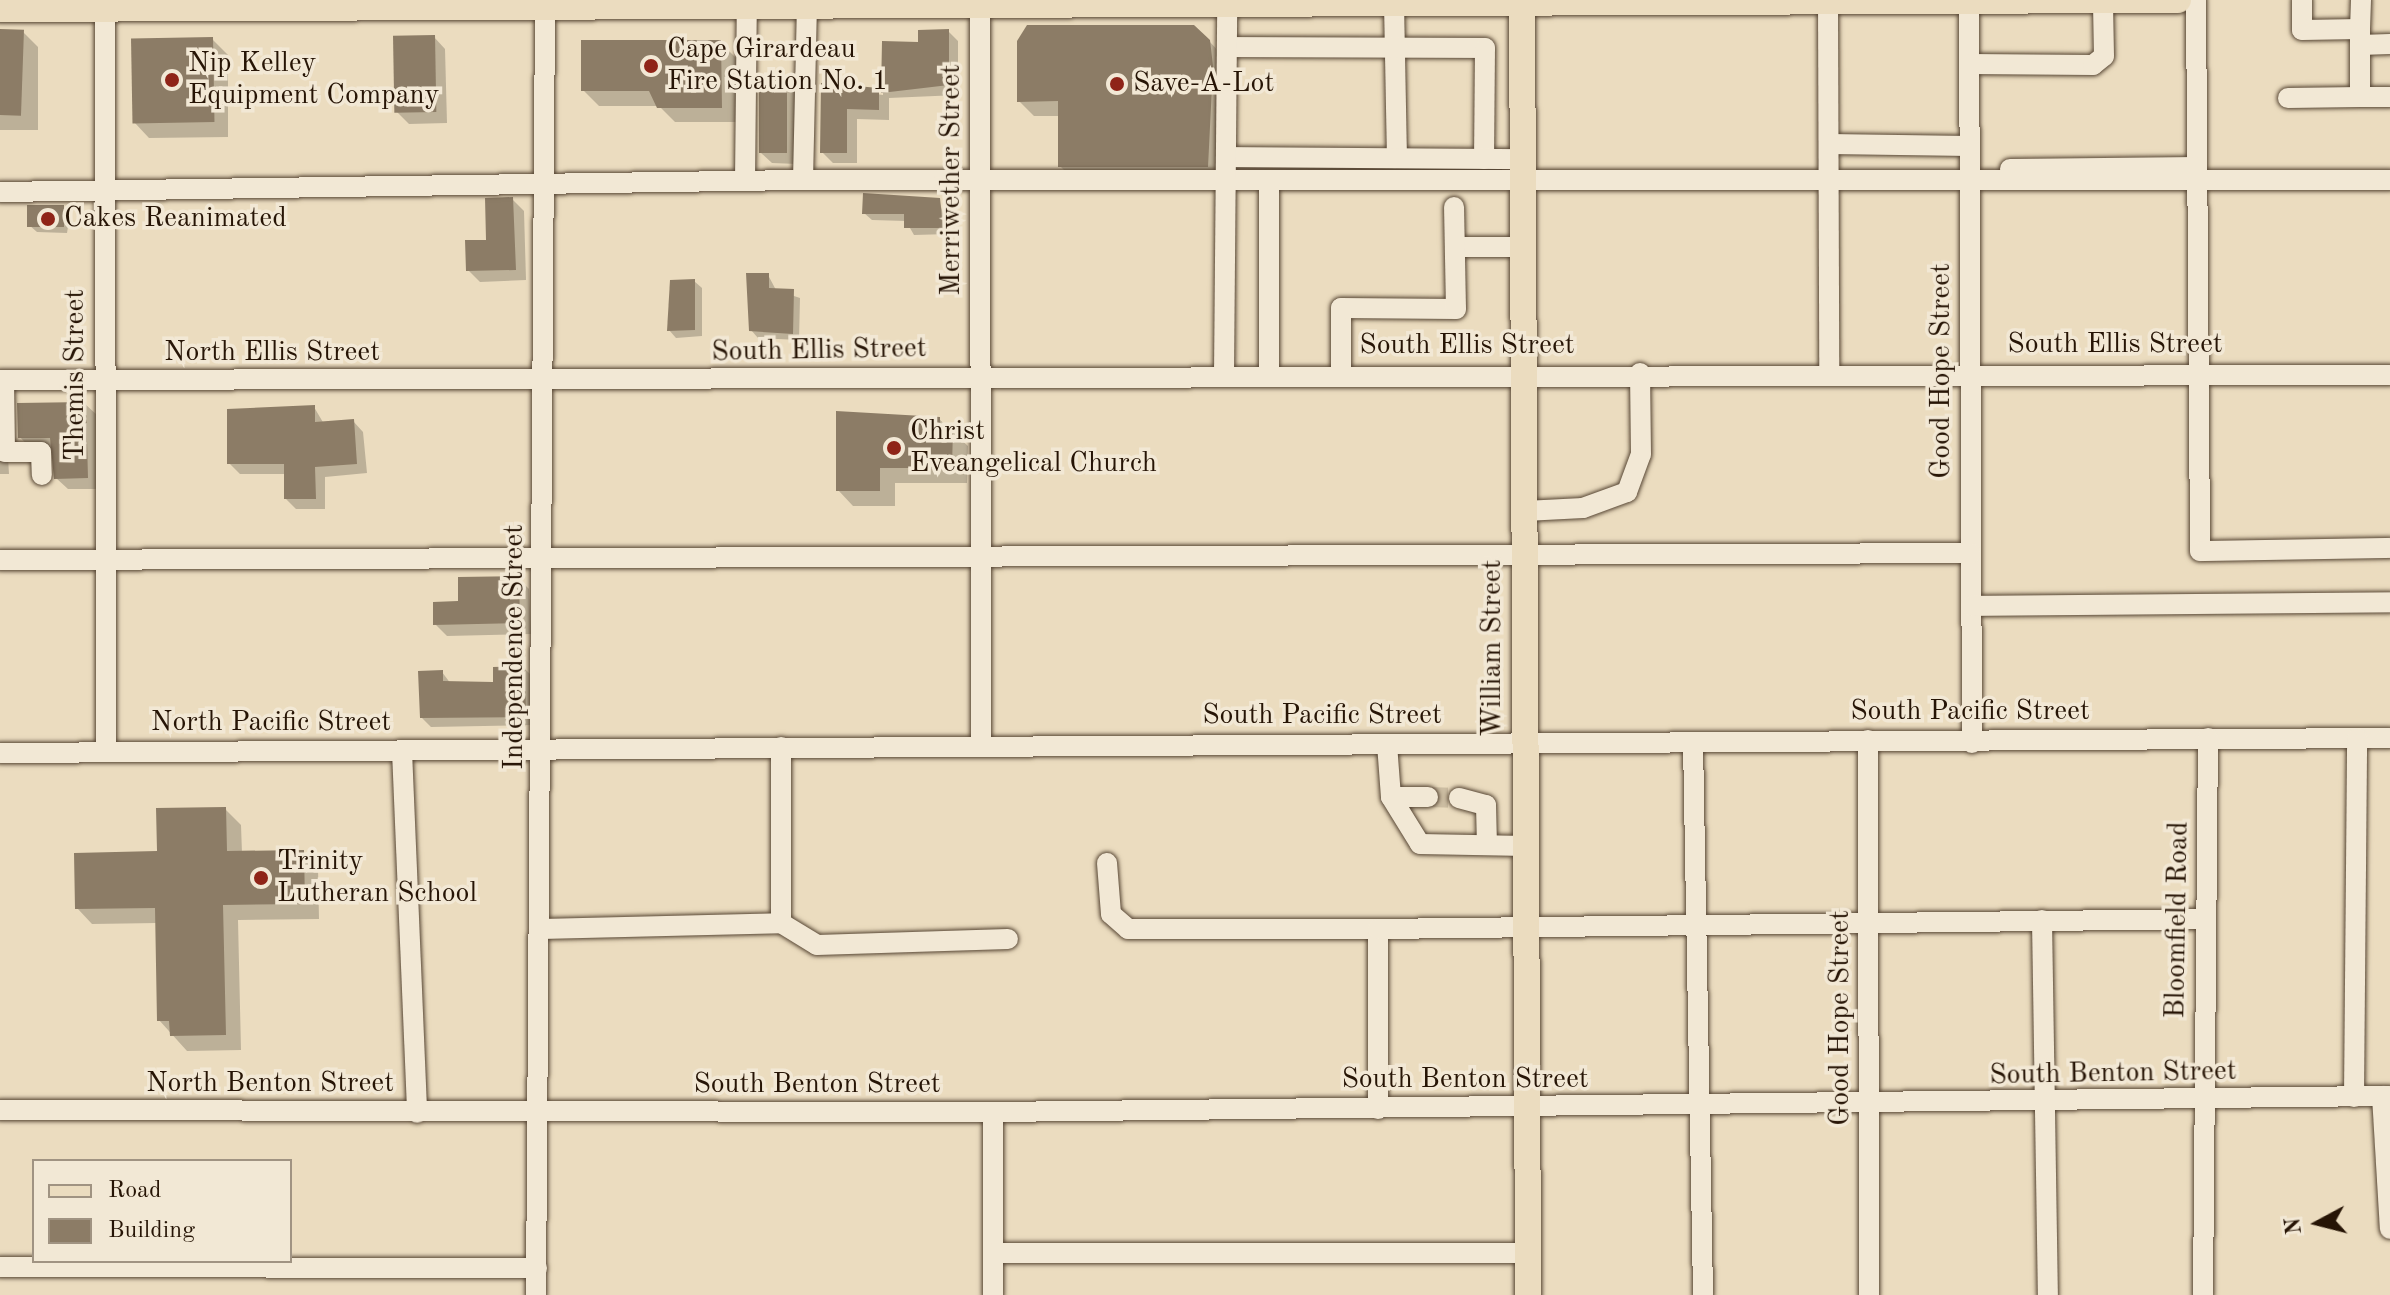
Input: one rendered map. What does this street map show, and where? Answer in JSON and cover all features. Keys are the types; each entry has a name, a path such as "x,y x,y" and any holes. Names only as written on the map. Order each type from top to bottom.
{"main road":[{"path":"0,9 104,4 250,3 669,2 807,5 980,1 1522,1 1828,4 2178,0"},
{"name":"William Street","path":"1522,1 1528,1295"}],"street":[{"path":"2196,0 2200,551 2390,548"},
{"path":"2302,0 2302,30 2390,44"},
{"path":"2360,97 2361,0"},
{"name":"Merriwether Street","path":"980,1 981,744"},
{"name":"Good Hope Street","path":"1969,2 1969,146 1976,182 1970,372 1972,743"},
{"path":"1969,64 2093,65 2104,56 2103,2"},
{"path":"1224,375 1227,3"},
{"path":"1394,3 1397,158"},
{"name":"Themis Street","path":"104,4 106,750"},
{"name":"Independence Street","path":"536,1295 544,561 545,4"},
{"path":"745,181 747,4"},
{"path":"1828,4 1829,373"},
{"path":"803,180 807,5"},
{"path":"1227,47 1485,48 1484,159"},
{"path":"2288,98 2390,97"},
{"path":"1829,144 1969,146"},
{"path":"1228,157 1484,159 1523,171"},
{"path":"0,192 803,180 1227,185 1523,171 1829,182 1976,182 1999,169 2390,180"},
{"path":"1269,184 1269,375"},
{"path":"1341,374 1341,308 1456,309 1454,207"},
{"path":"1455,247 1523,247"},
{"name":"South Ellis Street","path":"545,382 1524,373 2390,375"},
{"path":"1525,511 1583,508 1627,492 1641,454 1640,373"},
{"path":"2,380 5,452 41,452 42,475"},
{"name":"North Ellis Street","path":"2,380 545,382"},
{"path":"0,560 544,561 1971,553"},
{"path":"1971,606 2390,602"},
{"name":"Bloomfield Road","path":"2203,1295 2208,738"},
{"path":"2354,1097 2357,738"},
{"name":"South Pacific Street","path":"542,751 981,744 1526,744 1868,740 1972,743 2390,738"},
{"name":"Good Hope Street","path":"1868,740 1869,1295"},
{"path":"1693,742 1703,1295"},
{"path":"1387,744 1391,797 1420,844 1526,846"},
{"path":"781,747 781,923"},
{"name":"North Pacific Street","path":"0,753 106,750 542,751"},
{"path":"402,751 417,1113"},
{"path":"1391,797 1428,797"},
{"path":"1459,798 1486,805 1487,845"},
{"path":"1107,863 1111,914 1128,929 1526,928 1696,923 2206,919"},
{"path":"2042,920 2049,1105 2048,1295"},
{"path":"541,929 781,923 817,945 1008,939"},
{"path":"1378,929 1378,1109"},
{"path":"2386,1096 2390,1229"},
{"name":"South Benton Street","path":"540,1114 2049,1105 2386,1096"},
{"name":"North Benton Street","path":"0,1110 540,1114"},
{"path":"993,1112 993,1295"},
{"path":"993,1253 1528,1253"},
{"path":"0,1267 537,1268"}],"building":[{"name":"Save-A-Lot","path":"1027,25 1194,25 1210,40 1213,66 1208,167 1058,167 1058,101 1017,102 1017,41"},
{"path":"0,29 24,30 21,116 0,115"},
{"path":"949,29 949,85 881,93 882,41 918,42 918,30"},
{"path":"435,35 436,112 394,113 393,36"},
{"name":"Nip Kelley Equipment Company","path":"213,37 214,122 132,123 131,38"},
{"name":"Cape Girardeau Fire Station No. 1","path":"581,40 721,40 722,108 657,108 649,91 581,91"},
{"path":"759,77 787,77 787,153 759,153"},
{"path":"821,83 879,88 879,110 847,109 847,153 820,153"},
{"path":"863,193 940,198 943,228 904,228 904,214 862,214"},
{"path":"513,197 516,270 466,271 465,240 486,240 485,198"},
{"name":"Cakes Reanimated","path":"27,205 64,205 64,227 27,227"},
{"path":"746,273 769,273 769,288 794,289 793,334 749,331"},
{"path":"695,279 695,330 667,331 670,280"},
{"path":"86,402 88,478 54,479 50,438 18,438 17,403"},
{"path":"315,405 315,422 354,419 357,464 315,467 316,499 284,499 284,464 227,464 227,409"},
{"name":"Christ Eveangelical Church","path":"836,411 940,417 940,428 953,428 952,468 880,468 880,491 836,491"},
{"path":"519,576 520,623 433,625 433,602 458,601 458,577"},
{"path":"525,666 526,717 420,718 418,671 443,670 443,681 493,682 493,667"},
{"path":"226,807 227,851 304,850 305,904 223,905 226,1035 170,1036 169,1021 157,1021 155,908 75,909 74,853 157,851 156,808"}],"tunnel":[{"path":"1428,797 1459,798"}],"place":[{"name":"Cape Girardeau Fire Station No. 1","path":"651,66"},
{"name":"Nip Kelley Equipment Company","path":"172,80"},
{"name":"Save-A-Lot","path":"1117,84"},
{"name":"Cakes Reanimated","path":"48,219"},
{"name":"Christ Eveangelical Church","path":"894,448"},
{"name":"Trinity Lutheran School","path":"261,878"}]}
